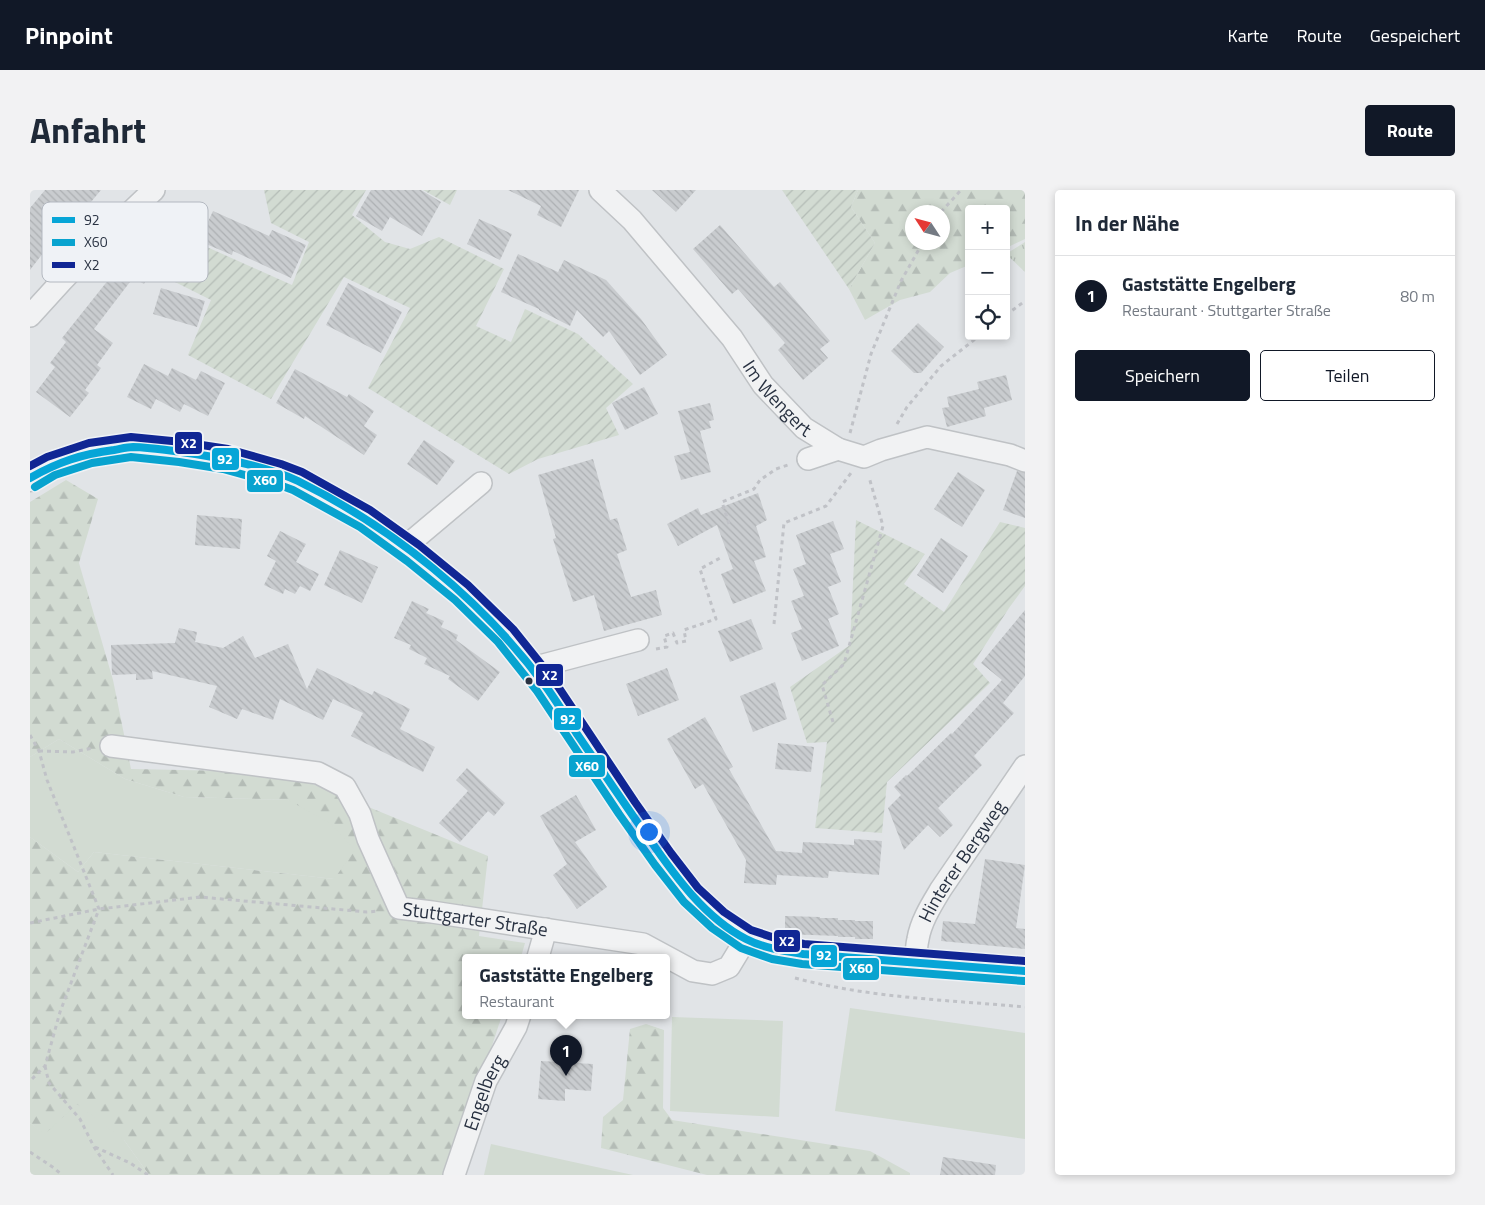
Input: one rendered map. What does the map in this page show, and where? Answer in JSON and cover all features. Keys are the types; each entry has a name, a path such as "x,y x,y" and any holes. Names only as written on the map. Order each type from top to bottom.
{"main road":[{"path":"30,478 51,466 90,453 131,447 225,459 276,473 297,481 365,518 462,592 505,635 545,685 627,808 669,866 691,895 718,920 746,938 775,949 803,954 1025,971"}],"street":[{"path":"141,202 154,190"},
{"name":"Im Wengert","path":"600,190 632,220 732,338 763,385 804,428 857,451"},
{"path":"30,316 61,282"},
{"path":"808,459 927,437 1025,460"},
{"path":"404,547 481,483"},
{"path":"532,668 638,640"},
{"name":"Stuttgarter Straße","path":"111,746 318,773 345,787 360,814 368,839 399,908 644,944 662,954"},
{"name":"Hinterer Bergweg","path":"916,963 917,940 930,906 1025,766"},
{"path":"539,954 546,929"},
{"name":"Stuttgarter Straße","path":"670,958 693,971 712,974 730,967 746,938"},
{"name":"Engelberg","path":"454,1175 486,1080 519,1019"}],"path":[{"path":"947,205 961,190"},
{"path":"833,722 822,685 844,664 883,526 857,451 871,354 901,281 918,250"},
{"path":"1010,312 1025,301"},
{"path":"774,624 784,523 826,506 857,451 907,407 941,366 973,340"},
{"path":"729,524 722,502 754,489 760,480 776,469 808,459"},
{"path":"638,640 652,636 656,650 666,647 664,636 673,633 677,643 686,641 684,630 716,618 700,569 722,557"},
{"path":"30,735 39,751 47,780 99,909 60,1012 45,1066 49,1083 80,1119 94,1147 113,1175"},
{"path":"39,751 73,752 94,747 111,746"},
{"path":"30,923 99,909 200,897 367,912 399,908"},
{"path":"792,977 826,986 881,994 1025,1007"},
{"path":"30,1081 45,1066"},
{"path":"94,1147 130,1163 148,1175"},
{"path":"30,1152 62,1175"}],"green space":[{"path":"264,190 366,190 352,215 385,242 410,249 439,237 504,269 476,326 511,342 525,309 578,334 633,384 606,408 619,435 538,459 509,474 368,388 410,308 344,277 271,399 188,355 211,300 175,282 208,282 208,248 292,285 309,242 271,223"},
{"path":"423,190 457,190 450,205"},
{"path":"782,190 858,190 851,207 875,243 849,289"},
{"path":"858,190 1025,190 1025,239 1010,246 1010,205 965,205 965,267 950,273 930,292 900,300 865,320 849,289 875,243 851,207"},
{"path":"1025,242 1025,272 1010,258 1010,251"},
{"path":"66,480 98,499 79,563 113,680 131,769 283,772 488,856 479,936 525,943 522,954 462,954 462,1019 501,1019 450,1175 149,1175 124,1140 45,1135 30,1123 30,837 78,872 94,852 334,879 288,800 184,797 125,779 59,739 30,757 30,502"},
{"path":"856,520 925,554 904,584 944,612 1000,522 1025,528 1025,586 973,664 990,683 887,782 882,833 815,828 827,742 807,743 790,687 850,645"},
{"path":"59,739 125,779 184,797 288,800 330,823 355,850 334,879 94,852 78,872 30,837 30,757"},
{"path":"850,1008 1025,1033 1025,1139 835,1111"},
{"path":"672,1017 783,1021 779,1117 670,1111"},
{"path":"646,1024 664,1030 663,1108 672,1120 870,1151 910,1173 910,1175 707,1175 601,1148 603,1117 623,1100 630,1029"},
{"path":"77,1104 124,1140 149,1175 30,1175 30,1123 45,1134"},
{"path":"491,1144 633,1175 484,1175"}],"building":[{"path":"45,190 101,190 91,202 42,202 42,254 30,270 30,208"},
{"path":"371,190 421,190 441,202 422,236 390,217 382,231 356,216"},
{"path":"508,190 579,190 561,227 537,215 541,206"},
{"path":"652,190 696,190 676,212"},
{"path":"213,211 269,236 272,230 306,245 291,278 233,251 232,255 208,245 208,222"},
{"path":"479,219 512,234 500,260 467,244"},
{"path":"720,225 774,287 780,282 830,341 820,349 828,358 803,380 778,350 785,343 738,289 732,294 693,249"},
{"path":"518,254 558,272 564,260 606,280 641,319 667,355 640,375 609,331 603,337 577,310 570,326 539,309 501,292"},
{"path":"107,282 130,282 94,329 113,343 97,365 101,368 85,390 89,393 70,417 36,392 55,367 50,363 66,342 62,338"},
{"path":"348,283 402,312 381,353 326,325"},
{"path":"161,288 205,301 197,327 153,314"},
{"path":"918,323 944,347 921,373 914,373 891,351"},
{"path":"144,364 168,376 172,368 196,380 201,371 225,383 208,416 184,404 180,412 156,399 151,409 127,397"},
{"path":"295,369 347,397 349,394 374,411 364,426 377,435 364,455 305,416 304,419 276,403"},
{"path":"1006,375 1012,400 984,408 986,416 947,427 942,408 949,407 947,397 979,389 977,382"},
{"path":"644,387 658,414 625,430 612,403"},
{"path":"710,403 714,420 709,421 711,428 700,431 711,472 681,480 674,456 690,452 678,411"},
{"path":"424,440 455,461 437,485 407,464"},
{"path":"593,459 610,520 617,518 627,550 617,554 631,597 656,590 662,615 604,631 594,595 573,602 553,539 556,538 538,475"},
{"path":"1017,471 1025,473 1025,518 1003,510"},
{"path":"958,472 985,490 962,527 934,509"},
{"path":"758,493 767,520 756,526 766,557 754,561 766,591 733,604 721,574 733,569 717,525 678,546 667,524 698,508 701,515"},
{"path":"197,515 242,519 240,549 195,545"},
{"path":"833,521 844,549 830,554 841,582 828,587 839,614 828,619 839,646 802,661 791,633 802,629 791,601 804,596 793,569 806,564 796,535"},
{"path":"280,531 306,544 296,562 319,574 310,591 300,586 295,594 285,589 283,594 264,585 276,561 267,556"},
{"path":"941,538 968,556 943,593 917,575"},
{"path":"340,550 378,567 362,603 324,585"},
{"path":"412,601 429,609 426,613 444,621 441,627 458,635 456,640 500,672 478,701 448,679 450,676 424,664 427,658 409,649 411,645 394,638"},
{"path":"1025,610 1025,676 1003,703 1014,713 974,756 982,765 938,808 953,825 940,837 928,825 904,850 888,808 901,795 894,787 952,734 1002,680 981,663"},
{"path":"751,619 763,649 730,662 718,631"},
{"path":"179,628 197,632 195,642 223,648 243,636 255,658 288,644 307,689 317,668 372,695 374,691 410,709 400,729 435,747 423,772 351,736 363,713 333,699 323,720 280,699 273,720 242,709 237,719 209,707 217,686 152,671 153,679 136,680 136,674 112,675 111,645 175,643"},
{"path":"667,668 679,700 638,716 626,684"},
{"path":"775,682 787,719 753,732 740,696"},
{"path":"705,717 733,767 729,769 776,851 802,853 803,842 854,845 854,839 882,841 879,875 829,871 828,878 777,875 776,885 744,883 746,860 703,784 695,789 667,739"},
{"path":"778,743 814,747 811,772 775,769"},
{"path":"467,768 505,803 494,816 488,811 460,842 439,823 468,791 456,780"},
{"path":"576,795 596,830 575,842 607,887 577,909 553,875 567,864 540,816"},
{"path":"985,859 1025,865 1016,928 1025,929 1025,949 941,941 943,921 975,924"},
{"path":"785,916 873,921 873,939 785,934"},
{"path":"541,1061 593,1064 591,1091 565,1089 565,1101 538,1099"},
{"path":"943,1157 996,1165 995,1175 940,1175"}],"transit line":[{"name":"X2","path":"30,466 47,457 89,443 131,437 228,449 302,472 370,510 419,545 468,585 513,629 553,679 671,853 698,888 724,912 751,930 778,939 804,944 1025,961"},
{"name":"92","path":"30,478 50,467 81,456 133,447 170,450 230,460 288,476 333,500 401,543 464,595 492,623 548,690 622,800 681,882 704,908 731,930 759,945 803,954 1025,971"},
{"name":"X60","path":"35,487 55,475 92,463 131,457 223,469 293,490 360,527 407,561 455,600 498,642 537,691 619,814 684,902 712,928 741,948 772,959 802,964 1024,981"}],"place":[{"name":"Gaststätte Engelberg","path":"566,1076"}]}
